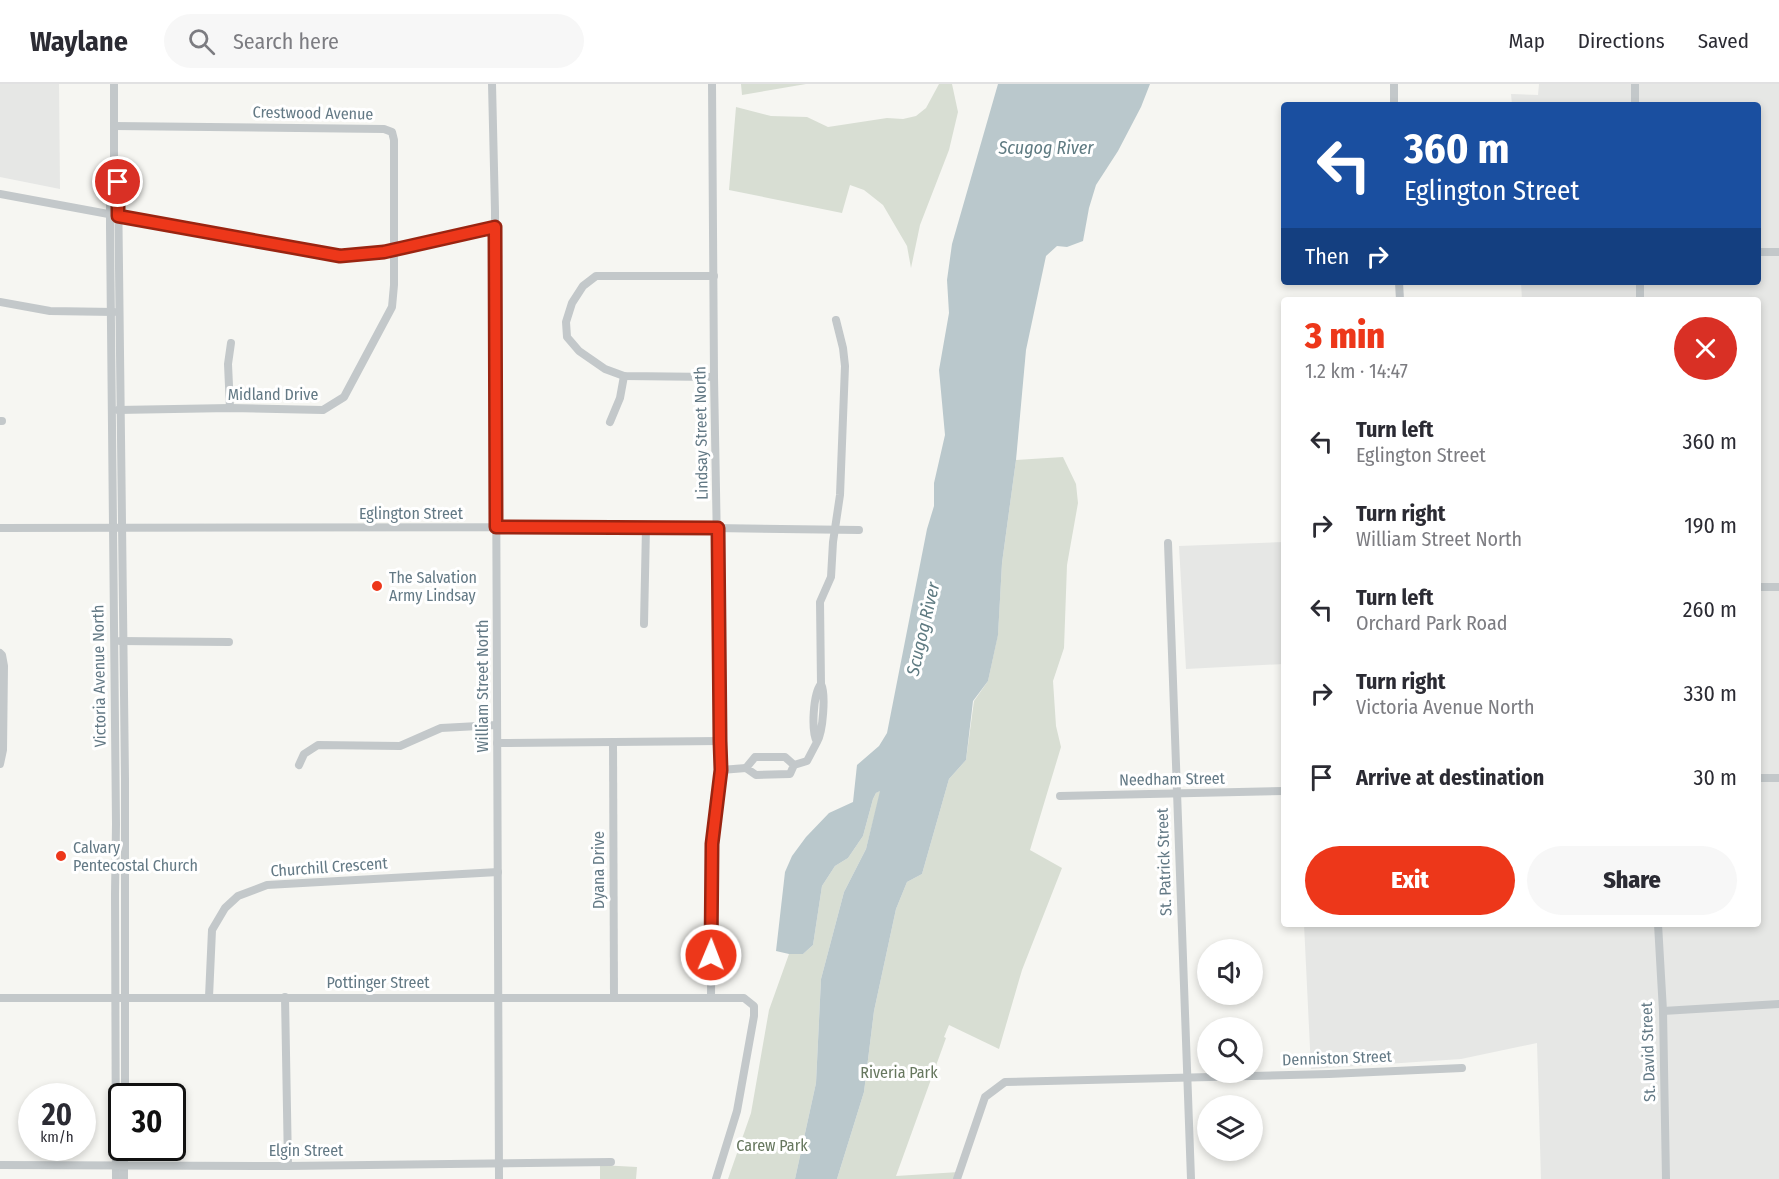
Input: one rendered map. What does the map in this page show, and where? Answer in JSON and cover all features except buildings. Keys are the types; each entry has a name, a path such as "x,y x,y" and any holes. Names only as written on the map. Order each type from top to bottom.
{"street":[{"name":"Victoria Avenue North","path":"114,84 114,173 118,182 114,215 115,312 121,410 123,528 115,778 116,997 120,1165 124,1179"},
{"name":"William Street North","path":"492,84 495,227 498,1179"},
{"name":"Lindsay Street North","path":"711,997 712,844 721,770 714,377 712,84"},
{"path":"1394,84 1394,102"},
{"path":"1635,84 1635,102"},
{"name":"Crestwood Avenue","path":"114,126 384,129 392,132 394,140 394,250"},
{"path":"0,194 340,256 394,250 495,227"},
{"name":"Midland Drive","path":"111,410 230,408 323,410 334,405 344,398 392,307 394,250"},
{"path":"1761,252 1779,252"},
{"path":"714,276 596,276 583,286 572,303 566,322 567,337 579,351 605,369 624,376 714,377"},
{"path":"0,302 50,311 115,312"},
{"name":"Victoria Avenue North","path":"115,312 111,410 112,527 125,779 125,1083"},
{"path":"721,770 746,768 756,775 790,774 794,765 807,761 817,742 813,736 818,711 816,690 820,684 820,602 831,577 840,495 845,375 843,348 836,320"},
{"path":"230,408 228,364 231,343"},
{"path":"610,423 620,398 624,376"},
{"path":"644,624 646,527"},
{"name":"Eglington Street","path":"0,528 646,527 859,530"},
{"name":"St. Patrick Street","path":"1168,543 1191,1179"},
{"path":"1761,587 1779,587"},
{"path":"118,641 229,642"},
{"path":"0,653 4,666 3,750 0,764"},
{"path":"299,765 304,754 318,745 400,746 441,728 497,725"},
{"path":"497,743 720,741"},
{"name":"Dyana Drive","path":"613,742 614,997"},
{"path":"746,768 754,757 784,757 794,765"},
{"path":"115,778 125,779"},
{"path":"1761,778 1779,778"},
{"name":"Needham Street","path":"1060,796 1281,791"},
{"name":"Churchill Crescent","path":"209,997 212,930 225,908 238,896 267,885 498,872"},
{"name":"St. David Street","path":"1658,927 1663,1011 1666,1179"},
{"name":"Pottinger Street","path":"0,998 744,998 754,1006 754,1016 737,1111 716,1179"},
{"path":"285,998 288,1166"},
{"path":"1663,1011 1779,1004"},
{"name":"Denniston Street","path":"957,1179 985,1097 1005,1082 1462,1068"},
{"name":"Victoria Avenue North","path":"116,1179 121,1161"},
{"name":"Elgin Street","path":"0,1165 288,1166 611,1161"}],"shaded area":[{"path":"0,84 59,84 60,189 0,177"},
{"path":"1539,84 1779,84 1779,1179 1541,1179 1537,1043 1461,1059 1311,1069 1304,927 1761,927 1761,297 1522,297 1521,285 1761,285 1761,102 1512,102 1511,94 1538,95"},
{"path":"1281,542 1281,664 1186,669 1179,546"}],"green space":[{"path":"741,84 806,84 742,95"},
{"path":"939,84 952,84 958,112 949,150 920,225 911,268 907,246 883,205 864,190 850,185 842,213 729,190 736,107 771,116 807,117 828,127 887,118 903,119 916,116 926,108"},
{"name":"Riveria Park","path":"1063,457 1076,484 1078,503 1067,565 1064,648 1053,681 1056,726 1061,747 1030,850 1062,868 1022,970 999,1049 949,1025 896,1176 959,1172 958,1179 837,1179 864,1092 874,1011 896,909 907,882 922,874 949,779 966,760 974,701 988,681 998,634 1002,563 1016,460"},
{"name":"Carew Park","path":"881,790 866,849 844,892 821,979 816,1083 795,1179 728,1179 751,1113 769,1010 789,954 803,954 813,945 822,886 835,866 848,858 863,836 873,799"},
{"path":"600,1165 637,1167 636,1179 600,1179"}],"water":[{"name":"Scugog River","path":"998,84 1150,84 1118,151 1096,185 1083,241 1067,247 1057,246 1046,256 1026,350 1016,460 1002,563 998,635 988,681 973,701 966,760 949,779 922,874 907,882 896,909 874,1011 864,1092 837,1179 795,1179 816,1083 821,979 844,892 866,849 880,791 873,799 863,836 848,858 835,866 822,886 813,945 803,954 776,951 785,872 792,856 806,837 829,813 853,802 857,765 879,746 887,733 927,529 934,506 934,483 945,435 939,370 949,313 947,280 952,244"}],"place":[{"name":"The Salvation Army Lindsay","path":"377,586"},
{"name":"Calvary Pentecostal Church","path":"61,856"}],"route":[{"path":"118,182 118,216 340,256 384,252 495,227 496,527 718,528 721,770 712,844 711,955"}]}
